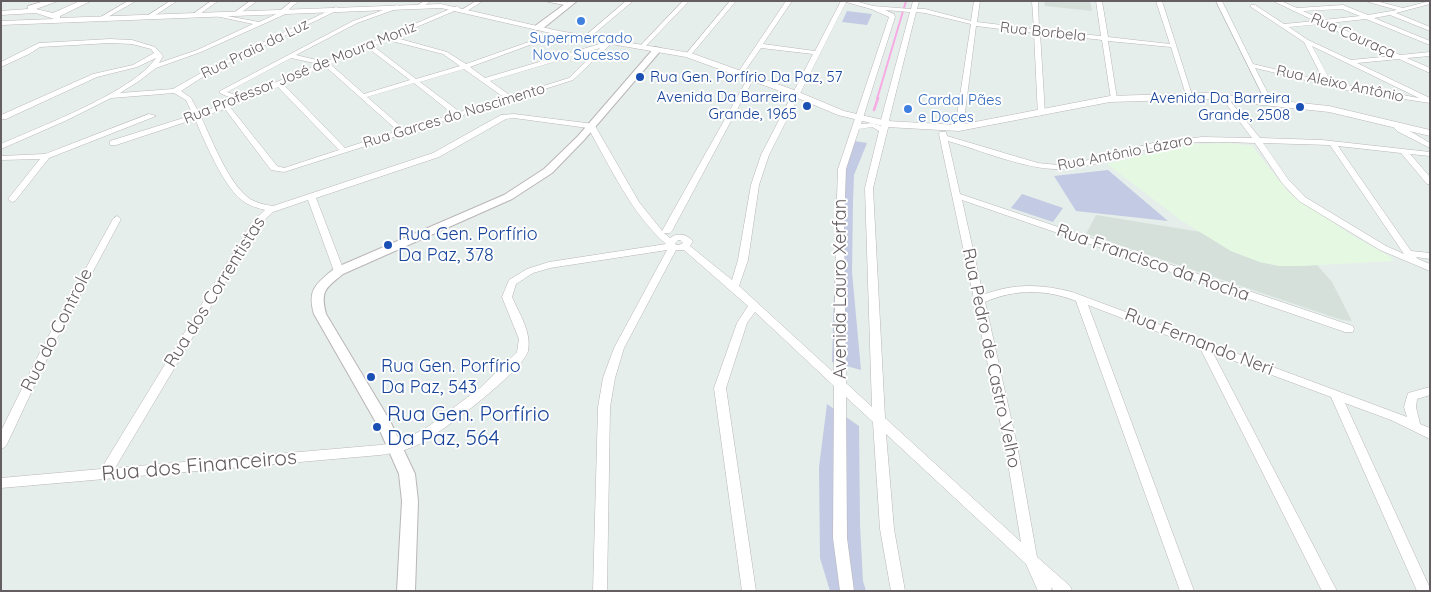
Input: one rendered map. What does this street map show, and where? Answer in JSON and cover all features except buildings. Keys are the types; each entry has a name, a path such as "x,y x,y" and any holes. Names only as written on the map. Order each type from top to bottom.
{"main road":[{"path":"1,13 24,10 54,1"},
{"path":"24,10 60,18 87,1"},
{"path":"1,22 60,18 397,7 424,4 461,9 559,33 688,55 801,96 859,120 885,125 942,130 959,126 978,126 1114,99 1189,95 1268,100 1329,110 1430,133"}],"street":[{"path":"102,18 133,1"},
{"path":"149,16 174,1"},
{"path":"195,15 215,1"},
{"path":"237,13 254,1"},
{"path":"1,146 109,96 141,78 156,66 261,24 285,11 296,1"},
{"name":"Rua Professor José de Moura Moniz","path":"113,143 198,117 480,1"},
{"path":"547,1 572,3"},
{"path":"587,37 630,1"},
{"path":"643,46 686,1"},
{"path":"688,55 733,1"},
{"path":"740,74 788,1"},
{"path":"734,288 744,260 758,173 765,155 801,96 818,53 844,1"},
{"path":"848,1 873,8"},
{"name":"Avenida Lauro Xerfan","path":"898,591 887,530 869,188 916,1"},
{"path":"959,126 977,1"},
{"path":"1036,1 1041,114"},
{"path":"1099,1 1114,99"},
{"path":"1159,1 1189,95"},
{"path":"1219,1 1268,100"},
{"name":"Rua Couraça","path":"1276,1 1430,71"},
{"path":"1368,1 1401,8"},
{"path":"1284,26 1368,17 1430,2"},
{"path":"538,28 572,3"},
{"path":"1253,6 1306,41 1430,101"},
{"path":"241,100 222,92 355,22 397,7"},
{"path":"1294,10 1343,7 1430,43"},
{"name":"Rua Borbela","path":"873,8 925,11 973,24 1174,46"},
{"name":"Avenida Lauro Xerfan","path":"847,591 840,538 840,226 842,169 892,17 892,15 873,8"},
{"name":"Rua Praia da Luz","path":"175,91 210,70 336,9"},
{"path":"1390,13 1430,29"},
{"path":"213,14 261,24"},
{"path":"1412,22 1430,19"},
{"path":"363,96 465,67 559,33"},
{"path":"388,38 441,51 510,98"},
{"path":"1,65 27,54 39,45 122,41 146,45 153,48 159,56"},
{"path":"1306,41 1329,84"},
{"path":"484,80 610,42"},
{"name":"Rua Garces do Nascimento","path":"226,106 274,168 284,170 574,78 610,42"},
{"path":"369,46 458,114"},
{"path":"760,46 818,53"},
{"path":"406,591 410,501 406,474 397,448 373,403 320,314 316,299 318,292 322,285 339,271 516,193 535,181 558,162 658,49"},
{"path":"1350,62 1430,54"},
{"path":"3,117 95,75 135,66 159,56 180,58"},
{"path":"156,66 159,56"},
{"path":"291,56 326,64 403,132"},
{"name":"Rua Aleixo Antônio","path":"1250,65 1329,84 1430,101"},
{"path":"667,231 751,78"},
{"path":"279,84 344,151"},
{"path":"109,96 175,91 181,93 189,99 230,181 240,195 249,201 274,209"},
{"path":"1224,97 1257,139 1285,181 1302,198 1366,238 1412,257 1430,268"},
{"path":"1,158 46,156 152,116"},
{"name":"Rua dos Correntistas","path":"105,474 256,222 265,212 312,198 436,155 504,117 514,116 591,126"},
{"path":"1396,125 1430,146"},
{"path":"591,126 634,203 654,226 734,288 1065,591"},
{"name":"Rua Antônio Lázaro","path":"942,130 1037,165 1058,168 1173,141 1257,139 1332,142 1430,154"},
{"name":"Rua Pedro de Castro Velho","path":"942,130 1012,445 1031,560 1045,591"},
{"path":"1332,142 1412,257"},
{"path":"1403,151 1430,182"},
{"path":"12,199 46,156"},
{"name":"Rua Francisco da Rocha","path":"957,196 1349,329"},
{"path":"312,198 339,271"},
{"name":"Rua do Controle","path":"1,444 48,346 117,219"},
{"path":"654,226 667,231 676,244"},
{"path":"397,448 445,422 522,353 524,339 506,297 512,282 520,275 549,265 676,244"},
{"path":"600,591 604,407 610,378 619,348 676,244"},
{"path":"1412,257 1430,256"},
{"name":"Rua Fernando Neri","path":"979,301 1001,291 1030,287 1080,298 1335,394 1415,426 1430,434"},
{"path":"1080,298 1187,591"},
{"path":"749,591 720,388 742,323 753,307"},
{"path":"1204,345 1330,591"},
{"path":"1415,426 1410,407 1412,396 1430,391"},
{"path":"1335,394 1424,591"},
{"name":"Rua dos Financeiros","path":"1,483 397,448"}],"shaded area":[{"path":"1044,1 1090,1 1092,11 1045,6"},
{"path":"847,11 872,14 867,25 842,22"},
{"path":"855,141 867,143 854,175 853,202 852,272 861,370 832,362 837,190 841,163"},
{"path":"1230,143 1252,146 1289,193 1353,236 1391,257 1393,261 1301,266 1280,266 1260,262 1231,251 1182,221 1107,164 1189,144"},
{"path":"1108,170 1168,221 1076,211 1054,176"},
{"path":"1022,194 1063,208 1053,222 1011,208"},
{"path":"1096,215 1201,232 1231,251 1260,262 1280,266 1317,265 1332,282 1352,321 1342,320 1086,234"},
{"path":"827,404 859,426 860,525 863,581 866,591 830,591 820,558 819,467"}],"waterway":[{"path":"877,99 906,1"},
{"path":"874,110 878,98"}],"place":[{"name":"Supermercado Novo Sucesso","path":"581,21"},
{"name":"Rua Gen. Porfírio Da Paz, 57","path":"640,77"},
{"name":"Avenida Da Barreira Grande, 1965","path":"807,106"},
{"name":"Avenida Da Barreira Grande, 2508","path":"1300,107"},
{"name":"Cardal Pães e Doçes","path":"908,109"},
{"name":"Rua Gen. Porfírio Da Paz, 378","path":"388,245"},
{"name":"Rua Gen. Porfírio Da Paz, 543","path":"371,377"},
{"name":"Rua Gen. Porfírio Da Paz, 564","path":"377,427"}]}
